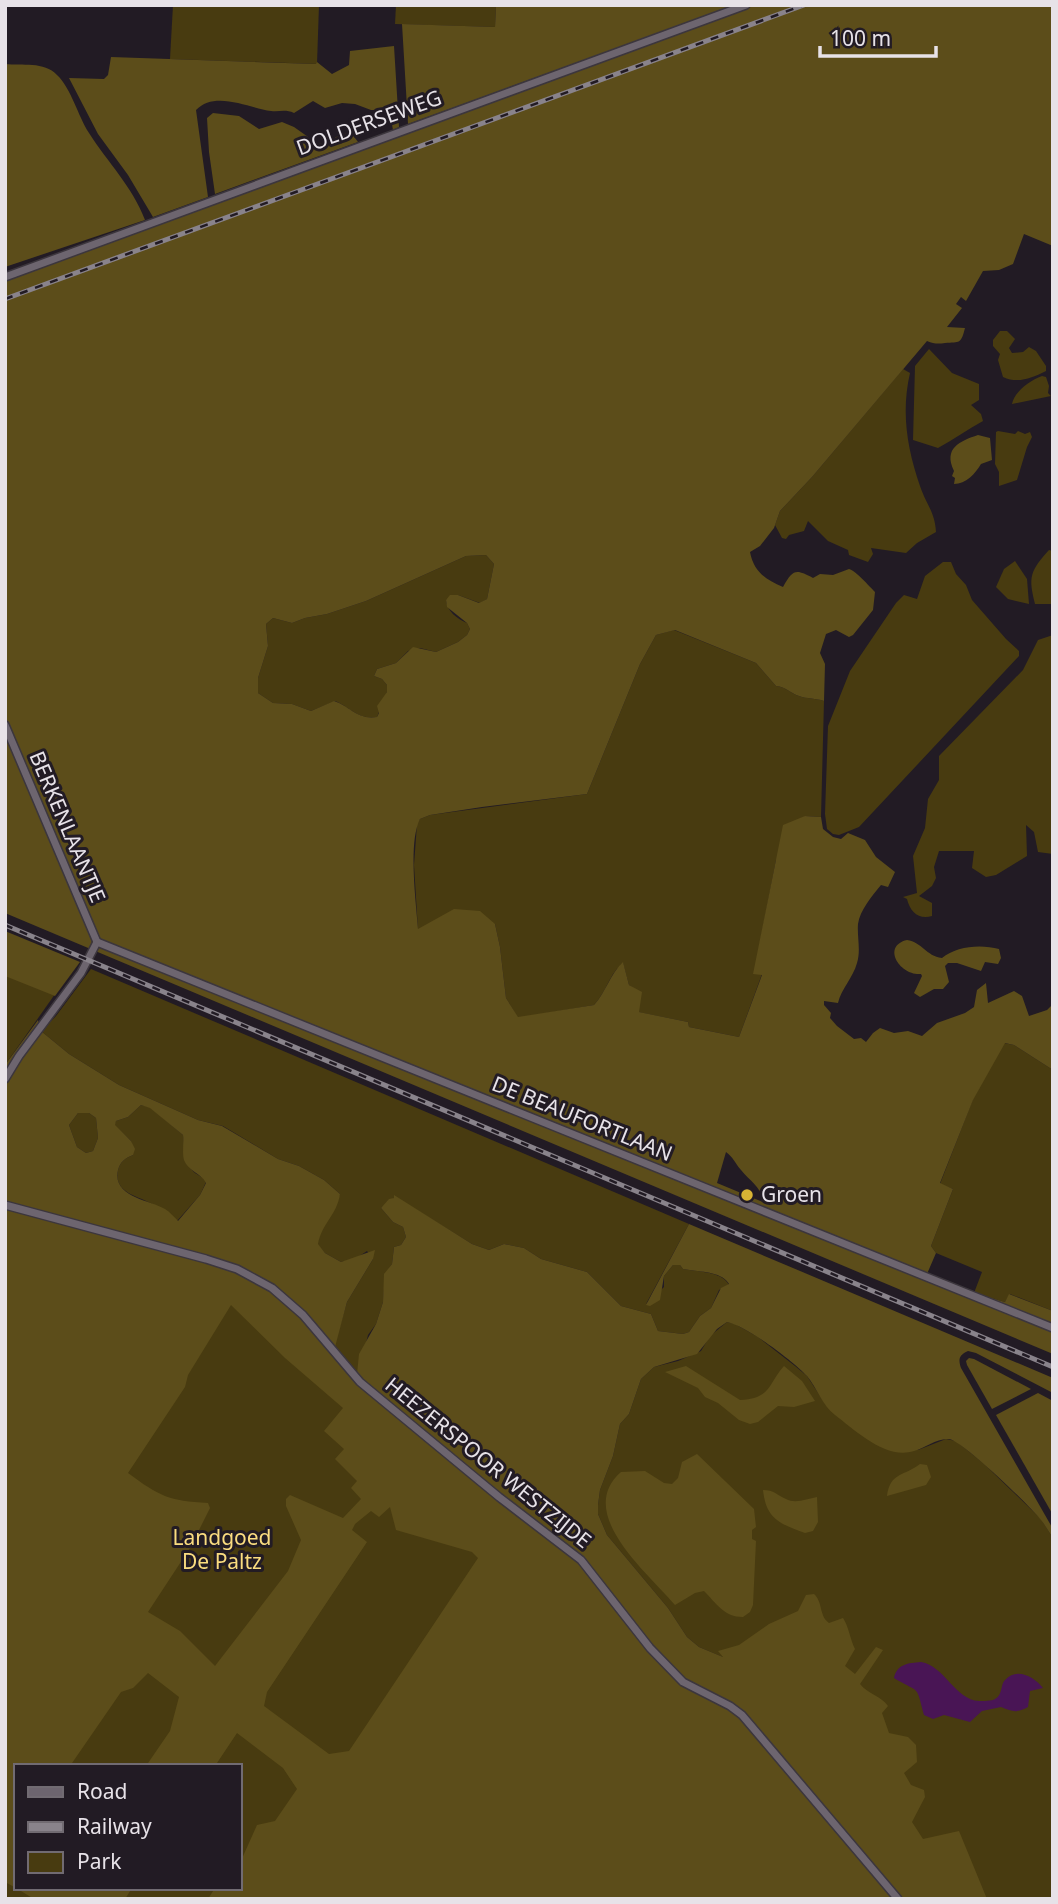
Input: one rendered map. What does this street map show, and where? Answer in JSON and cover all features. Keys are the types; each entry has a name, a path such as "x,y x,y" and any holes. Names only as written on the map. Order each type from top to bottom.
{"street":[{"name":"DOLDERSEWEG","path":"5,277 746,5"},
{"name":"BERKENLAANTJE","path":"5,725 97,942"},
{"path":"5,1079 81,973 97,942"},
{"name":"DE BEAUFORTLAAN","path":"97,942 1053,1328"},
{"name":"HEEZERSPOOR WESTZIJDE","path":"5,1205 206,1259 237,1269 272,1288 303,1315 360,1382 499,1497 581,1560 650,1648 683,1682 742,1715 898,1899"}],"green space":[{"path":"173,5 319,5 317,64 170,59"},
{"path":"396,5 496,5 495,27 395,24"},
{"path":"1000,331 1007,331 1015,339 1009,348 1012,353 1023,352 1029,347 1036,351 1046,366 1046,371 1020,380 1003,377 998,360 1000,354 993,346 993,340"},
{"path":"929,349 952,373 979,384 979,400 971,405 981,414 983,421 938,448 913,440 915,366"},
{"path":"903,369 910,373 906,402 909,444 936,532 906,553 871,548 873,554 868,562 849,555 848,550 828,541 808,521 804,531 789,535 786,539 782,538 775,525 780,511"},
{"path":"1042,376 1046,377 1048,393 1051,396 1012,404 1023,387"},
{"path":"998,431 1015,434 1018,431 1025,434 1030,432 1032,437 1017,480 999,486 999,472 995,464"},
{"path":"1049,550 1053,551 1053,604 1035,604 1032,575"},
{"path":"486,555 494,564 487,599 480,603 458,595 446,600 453,614 467,623 470,629 467,635 436,652 420,648 408,651 396,663 377,669 374,676 387,685 387,692 377,717 359,715 335,701 311,711 292,704 273,703 258,693 258,678 268,646 266,624 273,618 292,623 327,614 366,601 466,556"},
{"path":"1015,561 1027,579 1029,604 1008,599 996,587 1004,569"},
{"path":"943,562 951,562 972,600 1019,651 1019,656 859,827 839,835 833,834 827,829 825,814 828,726 850,671 896,603 904,595 917,599 925,576"},
{"path":"674,630 756,663 776,686 802,697 824,701 821,817 805,816 776,860 754,973 762,974 739,1037 689,1027 688,1022 638,1012 636,990 629,985 623,963 614,972 594,1005 518,1018 506,998 495,924 418,930 414,865 417,824 420,819 430,815 587,794 640,664 656,635"},
{"path":"1053,635 1053,854 1038,852 1034,832 1026,825 1027,856 996,875 986,877 972,868 974,851 939,851 934,867 936,878 932,886 919,896 932,903 932,916 919,916 903,897 917,893 913,856 925,828 928,799 939,780 939,756 1023,670 1038,640"},
{"path":"5,964 60,987 5,1065"},
{"path":"91,969 689,1224 646,1304 664,1287 664,1276 673,1265 721,1277 729,1285 719,1290 711,1308 700,1316 689,1332 683,1334 658,1331 651,1314 621,1306 587,1272 541,1259 524,1248 504,1244 489,1250 472,1244 394,1196 381,1208 393,1222 403,1227 406,1237 401,1245 394,1247 392,1264 385,1274 383,1302 376,1324 368,1335 358,1375 334,1347 347,1302 373,1259 367,1251 355,1259 341,1262 325,1253 317,1244 340,1194 324,1180 299,1166 278,1159 223,1126 198,1120 119,1085 69,1054 41,1031 56,1016"},
{"path":"1004,1043 1014,1045 1053,1070 1053,1311 1010,1294 1005,1302 974,1293 982,1272 936,1253 931,1246 953,1189 940,1184 973,1099"},
{"path":"141,1105 150,1107 183,1135 187,1162 206,1182 200,1195 177,1221 154,1205 129,1193 118,1178 122,1163 133,1155 131,1141 114,1125"},
{"path":"78,1113 89,1113 96,1118 98,1138 93,1151 86,1153 77,1147 69,1125"},
{"name":"Landgoed De Paltz","path":"5,1210 323,1341 633,1633 725,1658 699,1647 687,1637 668,1608 607,1535 598,1514 600,1490 613,1456 620,1424 629,1414 641,1379 654,1367 701,1351 710,1336 727,1322 758,1337 807,1376 826,1405 918,1450 946,1439 956,1441 1041,1519 1053,1538 1053,1899 5,1899"}],"shaded area":[{"path":"496,5 735,5 408,124 402,24 495,27"},
{"path":"756,5 1053,5 1053,246 1024,234 1013,264 999,270 983,271 966,301 961,297 956,304 962,308 947,327 965,328 961,340 940,344 927,341 780,511 774,528 760,546 750,552 754,565 761,574 783,587 795,572 813,578 820,574 833,575 849,569 875,592 873,610 853,635 849,637 836,630 826,634 820,653 825,664 824,701 802,697 776,686 756,663 675,630 656,635 640,664 587,794 430,815 420,819 416,829 414,857 418,929 454,909 480,911 495,924 506,998 518,1017 594,1005 623,962 629,985 642,992 639,1012 688,1022 689,1027 739,1037 762,975 753,974 783,825 805,816 821,817 823,829 833,837 841,839 848,833 865,840 876,857 895,872 888,887 881,885 861,914 858,924 857,963 838,1003 824,1001 831,1013 830,1018 837,1026 854,1039 861,1038 866,1042 880,1028 894,1033 908,1031 922,1036 937,1023 974,1007 977,990 986,983 988,1003 1014,991 1022,996 1029,1016 1047,1010 1053,1004 1053,1070 1014,1045 1005,1043 973,1100 940,1183 953,1189 931,1246 936,1253 927,1274 974,1293 1005,1302 1009,1294 1053,1311 1053,1354 5,913 5,279","holes":["486,555 494,564 487,599 479,603 458,595 450,595 446,600 447,607 467,623 470,629 467,635 436,652 413,647 396,663 377,669 374,676 387,685 387,692 377,706 377,717 359,715 334,701 311,711 292,704 273,703 258,693 258,678 268,646 266,624 273,618 292,623 327,614 366,601 466,556","726,1152 758,1188 765,1203 717,1183"]},
{"path":"394,46 399,127 393,130 390,114 385,110 371,110 355,104 342,103 325,108 313,101 294,113 222,101 204,104 196,110 208,197 153,217 128,175 98,134 69,78 104,79 108,75 111,57 317,62 332,74 349,65 350,51"},
{"path":"5,64 39,66 57,75 89,133 127,185 145,220 5,267"},
{"path":"213,113 239,116 259,129 282,122 318,144 347,134 352,134 358,142 215,194 207,118"},
{"path":"978,435 990,438 992,460 981,464 966,480 954,484 952,451 960,443"},
{"path":"5,931 80,962 55,996 5,976"},
{"path":"907,940 942,958 954,951 977,946 999,949 1001,958 998,964 985,962 981,971 957,963 948,963 945,966 949,982 943,989 934,989 920,997 914,993 921,974 900,966 894,954 899,943"},
{"path":"38,1020 41,1031 69,1054 119,1085 198,1120 222,1126 278,1159 299,1166 324,1180 340,1194 318,1244 325,1253 341,1262 375,1250 373,1259 347,1302 335,1347 357,1374 359,1354 376,1324 383,1302 384,1274 392,1264 394,1247 401,1245 406,1237 403,1227 393,1222 381,1208 389,1199 394,1198 394,1195 472,1244 489,1250 504,1244 524,1248 541,1259 587,1272 621,1306 651,1314 658,1331 683,1334 689,1332 700,1316 711,1308 721,1288 729,1284 715,1274 673,1265 664,1276 660,1300 650,1306 646,1305 689,1224 1053,1378 1053,1393 976,1353 968,1351 960,1360 961,1368 1053,1529 1053,1538 1024,1502 957,1442 945,1439 903,1453 882,1448 830,1411 807,1376 791,1362 757,1337 727,1322 717,1329 697,1354 654,1367 641,1379 629,1414 620,1424 598,1505 598,1514 607,1535 668,1608 687,1637 699,1647 723,1657 718,1651 739,1645 769,1624 798,1611 806,1595 814,1594 829,1623 843,1618 847,1625 855,1649 845,1666 855,1674 876,1647 883,1650 860,1684 888,1706 882,1713 889,1733 908,1737 916,1745 917,1762 904,1773 911,1785 924,1790 925,1797 912,1822 923,1839 959,1831 987,1899 208,1899 214,1890 242,1890 242,1859 257,1825 275,1821 297,1789 283,1768 237,1733 216,1764 147,1764 170,1731 179,1697 148,1673 133,1688 121,1692 71,1764 14,1764 14,1887 5,1882 5,1065","holes":["141,1105 150,1108 183,1135 184,1160 206,1183 200,1195 178,1221 165,1209 126,1192 118,1179 119,1167 133,1155 135,1149 115,1125 116,1121 128,1117","78,1113 89,1113 96,1118 98,1138 93,1151 86,1153 77,1147 69,1125","231,1305 285,1358 343,1408 324,1431 344,1449 335,1459 357,1481 351,1488 361,1499 343,1518 290,1495 286,1499 286,1506 301,1540 288,1571 215,1666 180,1631 148,1612 190,1548 210,1508 208,1503 165,1496 128,1473 185,1387 188,1375","390,1507 396,1530 472,1552 478,1558 349,1751 329,1754 264,1706 267,1692 367,1542 352,1530 355,1524 371,1511 379,1517"]},
{"path":"969,1358 1031,1389 992,1409 967,1365"},
{"path":"686,1366 740,1400 758,1397 764,1393 784,1366 802,1381 815,1401 794,1407 778,1406 758,1422 750,1424 739,1420 718,1403 705,1397 698,1388 665,1372"},
{"path":"1038,1393 1053,1401 1053,1515 996,1415"},
{"path":"697,1454 754,1509 756,1527 752,1530 752,1539 756,1541 753,1605 750,1612 743,1617 725,1612 704,1591 695,1593 675,1605 634,1560 610,1524 606,1506 609,1488 621,1472 645,1471 664,1483 672,1484 678,1478 682,1462"},
{"path":"920,1464 927,1465 931,1477 926,1485 887,1496 895,1478"},
{"path":"763,1490 793,1501 817,1497 818,1522 813,1531 805,1533 776,1519 767,1508"},
{"path":"921,1662 937,1670 963,1695 979,1701 998,1697 1005,1680 1015,1674 1030,1677 1043,1688 1030,1691 1028,1707 1018,1711 1001,1707 982,1711 970,1722 944,1715 933,1719 924,1715 916,1690 894,1678 900,1667"},
{"path":"19,1890 131,1890 125,1899 34,1899"}],"railway":[{"path":"5,299 804,5"},
{"path":"5,925 1053,1367"}],"place":[{"name":"Groen","path":"747,1195"}]}
